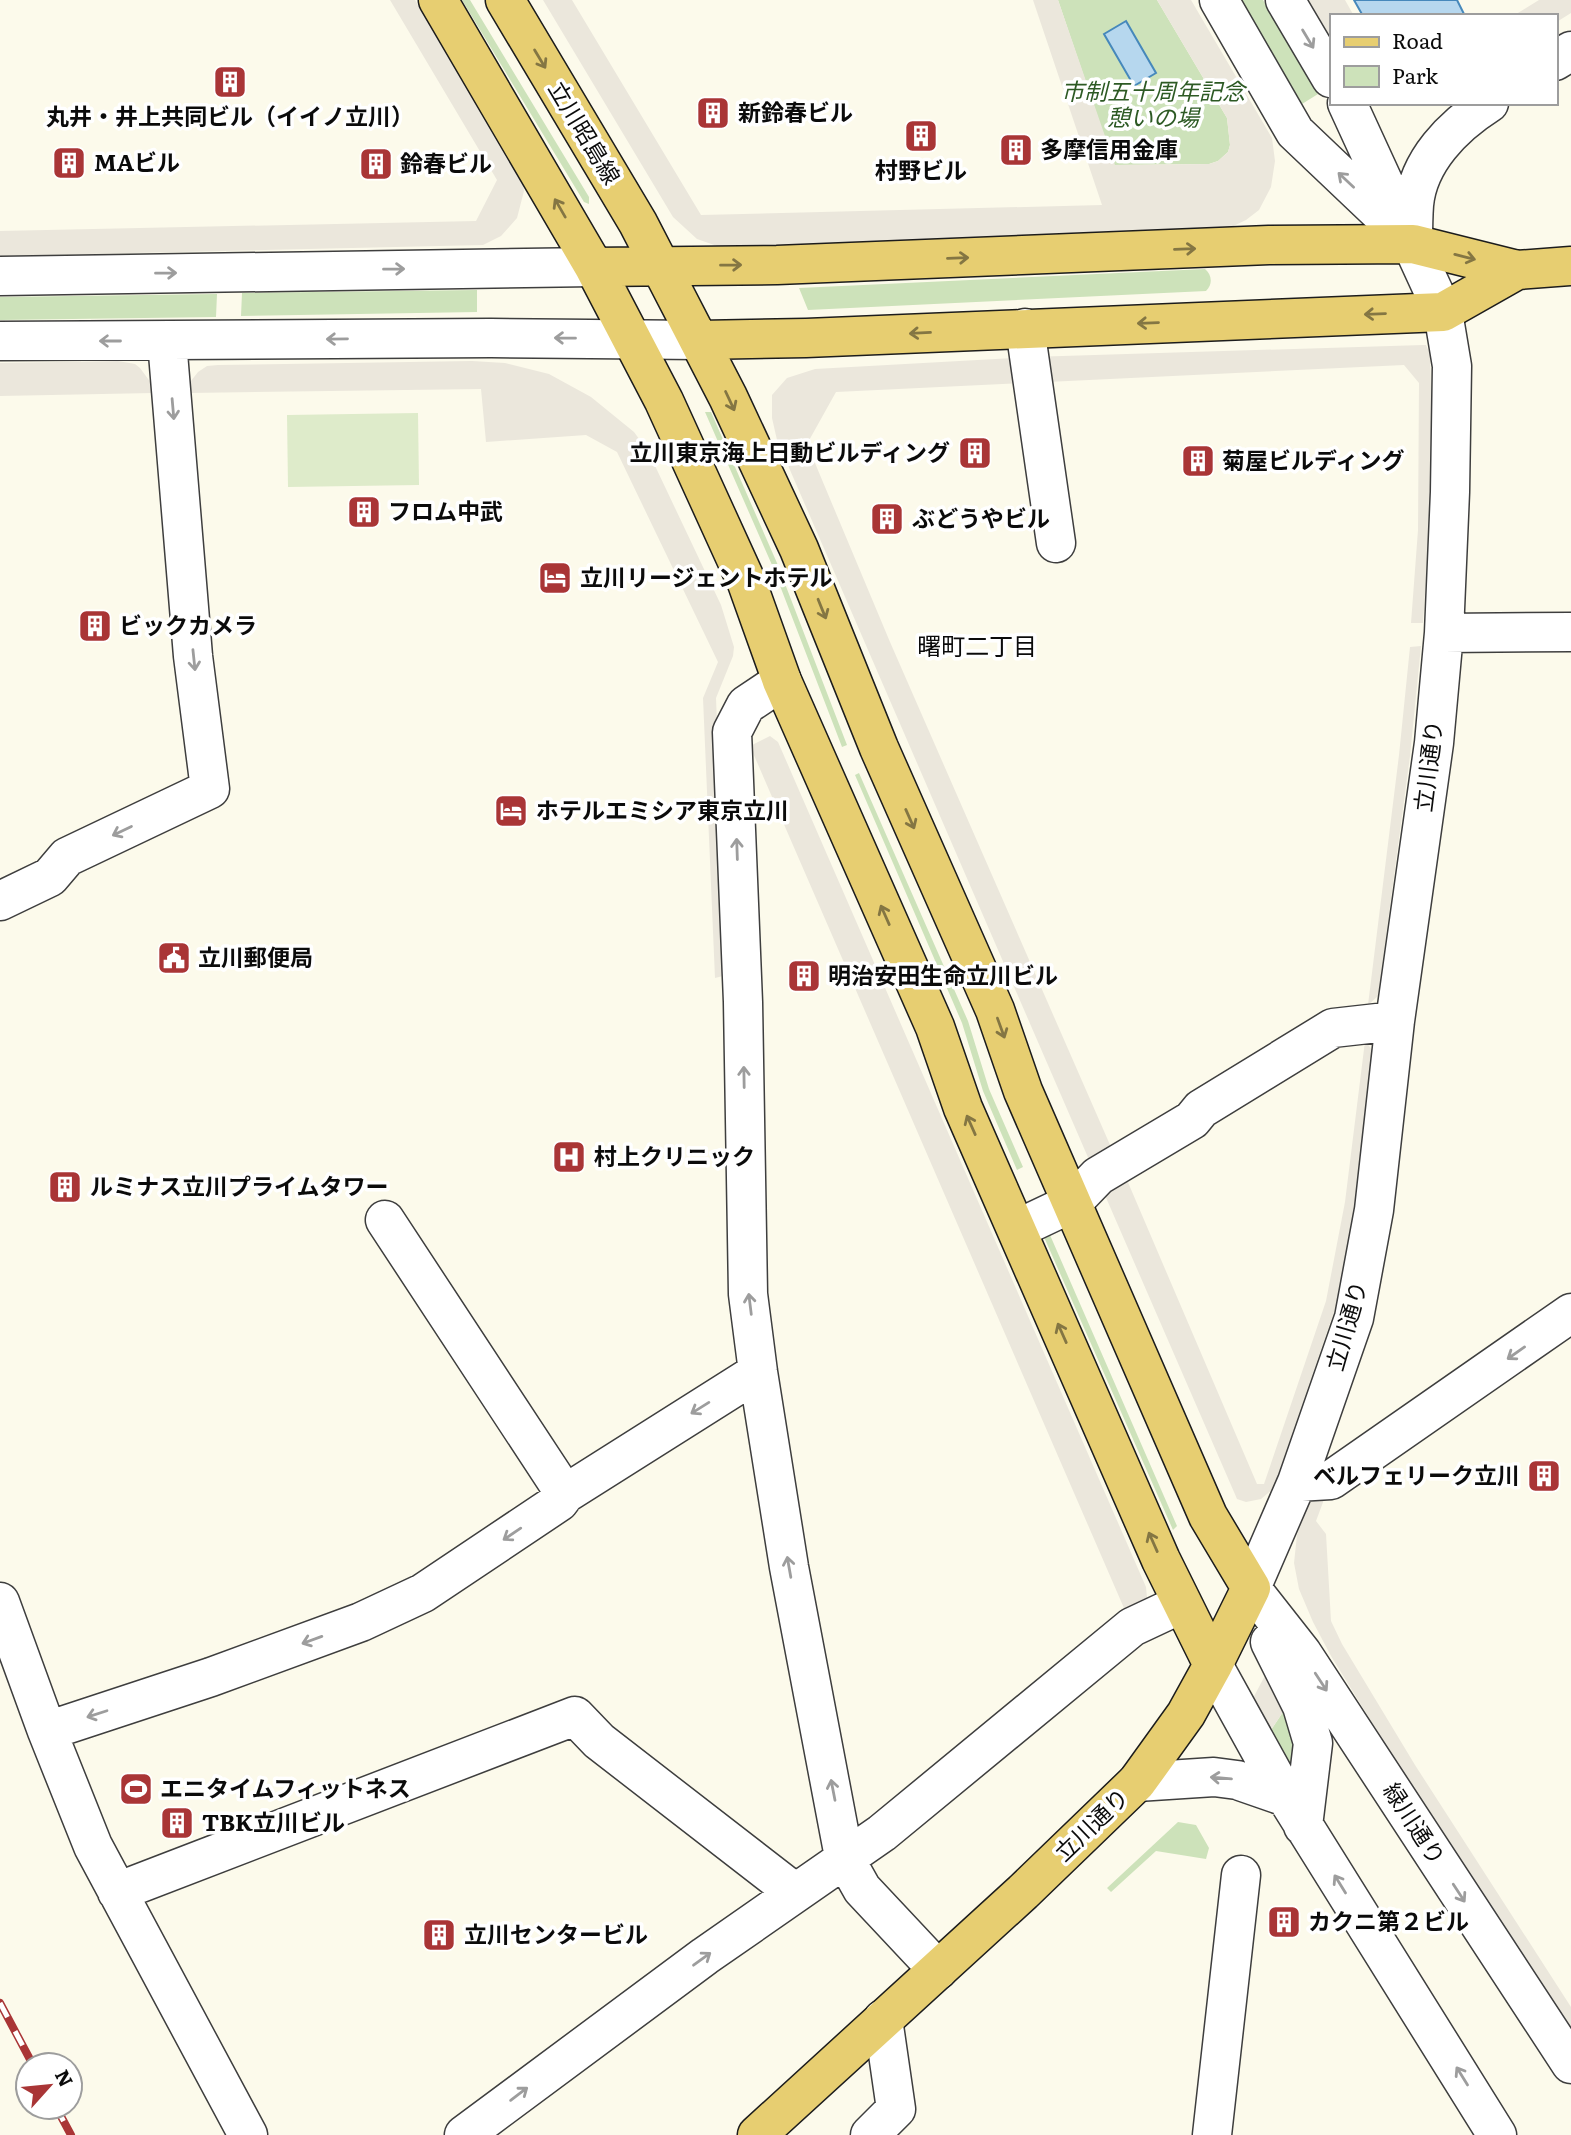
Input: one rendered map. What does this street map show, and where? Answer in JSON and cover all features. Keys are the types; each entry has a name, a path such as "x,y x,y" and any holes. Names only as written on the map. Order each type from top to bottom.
{"main road":[{"path":"438,0 633,339 747,583 782,681 935,1027 963,1108 1181,1604 1213,1665"},
{"name":"立川昭島線","path":"505,0 663,267 799,549 879,748 995,1010 1023,1091 1208,1516 1251,1588"},
{"path":"594,267 777,265 1269,245 1413,244 1517,270 1571,266"},
{"path":"700,340 1443,312 1517,270"},
{"name":"立川通り","path":"757,2135 1023,1892 1137,1782 1186,1714 1251,1588"}],"street":[{"path":"1219,0 1295,132 1413,244"},
{"path":"1285,0 1330,76"},
{"name":"立川通り","path":"1251,1588 1297,1482 1354,1318 1374,1210 1395,1021 1434,743 1444,633 1452,366 1443,312 1348,105"},
{"path":"1413,244 1414,203 1425,167 1448,135 1486,105"},
{"path":"0,276 594,267"},
{"path":"1025,328 1056,543"},
{"path":"0,341 478,338 700,340"},
{"path":"0,901 50,877 67,857 210,789 193,656 167,341"},
{"path":"1444,633 1571,632"},
{"path":"782,681 746,705 732,732 743,1002 748,1282 758,1372 789,1567 844,1857 862,1889 938,1970"},
{"path":"1017,1229 1072,1203 1098,1176 1192,1120 1201,1109 1333,1028 1395,1021"},
{"path":"385,1220 565,1494"},
{"path":"1297,1482 1331,1480 1571,1313"},
{"path":"47,1731 211,1677 373,1617 422,1593 559,1502 565,1494 758,1372"},
{"path":"1251,1588 1263,1628 1302,1706 1312,1744 1294,1811"},
{"name":"緑川通り","path":"1251,1588 1302,1653 1571,2064"},
{"path":"0,1602 93,1846 248,2135"},
{"path":"464,2135 794,1892 882,1833 1132,1627 1181,1604"},
{"path":"1213,1665 1294,1811 1497,2135"},
{"path":"117,1892 575,1716 599,1741 794,1892"},
{"path":"1137,1782 1214,1777 1246,1783 1294,1811"},
{"path":"1212,2135 1241,1875"},
{"path":"870,2135 896,2109 883,2019"}],"green space":[{"path":"462,0 470,0 589,197 589,204 584,202"},
{"name":"市制五十周年記念 憩いの場","path":"1058,0 1157,0 1227,118 1230,145 1228,152 1218,161 1209,164 1114,165"},
{"path":"1241,0 1263,0 1318,94 1302,104"},
{"path":"1205,269 1211,280 1206,291 808,310 799,288"},
{"path":"477,290 477,312 241,316 242,293"},
{"path":"217,294 216,317 0,320 0,297"},
{"path":"705,412 711,412 777,563 847,745 842,747 772,565"},
{"path":"418,413 419,485 288,487 287,415"},
{"path":"859,773 968,1021 989,1089 1023,1167 1017,1170 983,1091 962,1023 855,775"},
{"path":"1050,1235 1177,1526 1173,1530 1044,1237"},
{"path":"1289,1703 1297,1730 1298,1783 1267,1736"},
{"path":"1178,1822 1196,1825 1209,1848 1206,1859 1156,1851 1111,1892 1107,1888"}],"shaded area":[{"path":"390,0 415,0 522,178 524,191 517,218 501,236 483,245 0,256 0,231 476,221 497,180"},
{"path":"543,0 572,0 701,215 1102,205 1033,0 1058,0 1115,165 1209,164 1218,161 1228,152 1230,145 1227,118 1157,0 1191,0 1272,138 1275,161 1271,187 1259,210 1229,228 1111,231 771,248 720,247 697,239 673,217"},
{"path":"1308,0 1345,0 1353,14 1330,14 1330,38"},
{"path":"1539,0 1571,0 1571,13 1557,22 1557,14 1516,14"},
{"path":"1426,345 1430,354 1432,426 1423,623 1411,623 1418,530 1419,383 1404,365 836,392 807,444 890,642 1114,1154 1090,1162 777,440 772,418 772,395 787,378 815,369 1030,357"},
{"path":"118,361 135,364 140,368 151,383 153,393 0,396 0,363"},
{"path":"472,361 505,363 549,374 591,397 634,432 648,451 721,605 734,647 716,698 727,970 723,976 715,978 703,698 718,662 617,452 586,435 486,442 481,389 189,393 191,381 207,366"},
{"path":"1421,646 1410,756 1378,996 1368,1005 1410,647"},
{"path":"770,736 778,742 1146,1587 1147,1598 1143,1607 1127,1615 750,746"},
{"path":"1365,1041 1373,1051 1356,1202 1337,1303 1273,1489 1261,1499 1246,1502 1237,1499 1104,1193 1124,1173 1257,1484 1264,1484 1326,1301 1345,1202"},
{"path":"1325,1497 1316,1521 1326,1534 1331,1621 1415,1765 1571,2007 1571,2033 1403,1773 1313,1622 1299,1589 1294,1563 1297,1535 1307,1503"},
{"path":"1270,1666 1289,1703 1267,1736 1250,1704"}],"water":[{"path":"1354,0 1457,0 1464,14 1362,14"},
{"path":"1126,21 1156,73 1134,86 1104,34"}],"railway":[{"path":"0,2003 26,2051"},
{"path":"64,2121 71,2135"}],"place":[{"name":"丸井・井上共同ビル（イイノ立川）","path":"230,82"},
{"name":"新鈴春ビル","path":"713,113"},
{"name":"村野ビル","path":"921,136"},
{"name":"多摩信用金庫","path":"1016,150"},
{"name":"MAビル","path":"69,163"},
{"name":"鈴春ビル","path":"376,164"},
{"name":"立川東京海上日動ビルディング","path":"975,453"},
{"name":"菊屋ビルディング","path":"1198,461"},
{"name":"フロム中武","path":"364,512"},
{"name":"ぶどうやビル","path":"887,519"},
{"name":"立川リージェントホテル","path":"555,578"},
{"name":"ビックカメラ","path":"95,626"},
{"name":"ホテルエミシア東京立川","path":"511,811"},
{"name":"立川郵便局","path":"174,958"},
{"name":"明治安田生命立川ビル","path":"804,976"},
{"name":"村上クリニック","path":"569,1157"},
{"name":"ルミナス立川プライムタワー","path":"65,1187"},
{"name":"ベルフェリーク立川","path":"1544,1476"},
{"name":"エニタイムフィットネス","path":"136,1789"},
{"name":"TBK立川ビル","path":"177,1823"},
{"name":"カクニ第２ビル","path":"1284,1922"},
{"name":"立川センタービル","path":"439,1935"}],"district":[{"name":"曙町二丁目","path":"977,647"}]}
